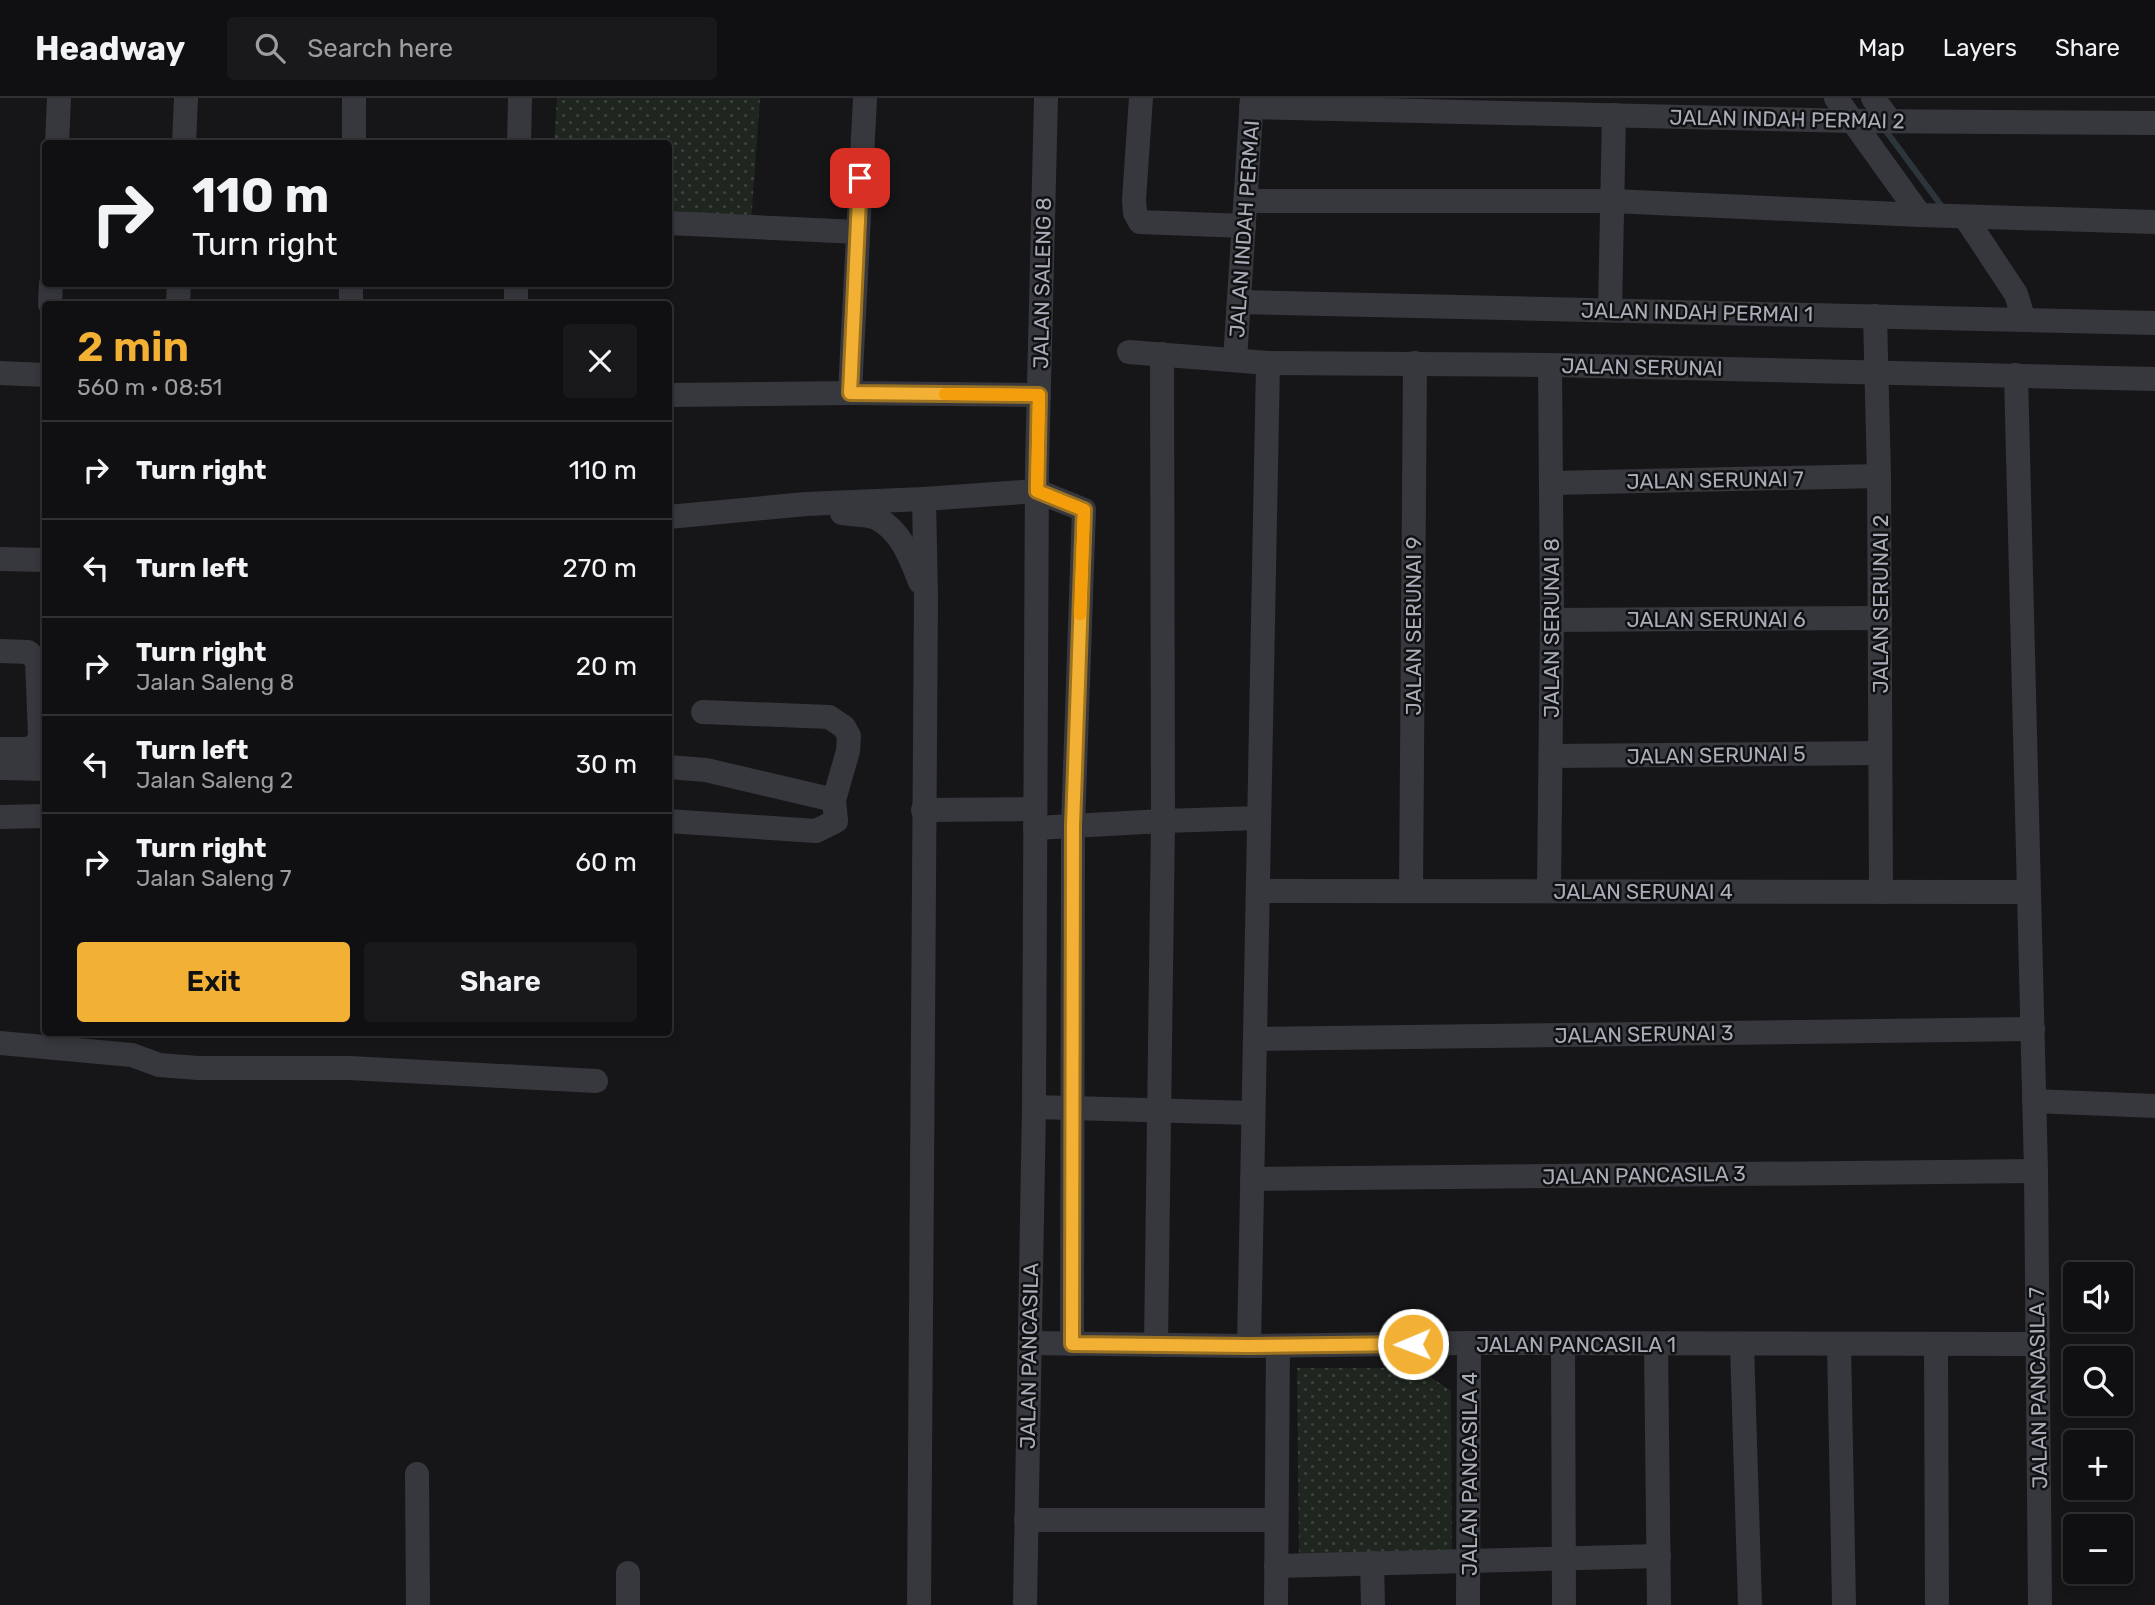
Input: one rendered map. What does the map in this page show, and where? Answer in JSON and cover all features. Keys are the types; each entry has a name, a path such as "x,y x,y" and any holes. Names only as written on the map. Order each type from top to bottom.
{"street":[{"path":"57,140 59,98"},
{"path":"184,140 186,98"},
{"path":"354,98 354,140"},
{"path":"519,140 520,98"},
{"path":"850,393 864,98"},
{"name":"JALAN SALENG 8","path":"1035,819 1037,479 1046,98"},
{"path":"1141,98 1134,200 1135,213 1140,222 1244,226"},
{"path":"1836,98 1920,215"},
{"path":"1873,98 1890,121"},
{"name":"JALAN INDAH PERMAI","path":"1235,360 1252,102"},
{"name":"JALAN INDAH PERMAI 2","path":"1252,102 1409,104 1614,115 1853,121 2155,123"},
{"path":"1610,310 1614,115"},
{"path":"1245,201 1612,201 1965,217 2155,222"},
{"path":"1965,217 2015,294 2024,320"},
{"path":"672,223 858,232"},
{"name":"JALAN INDAH PERMAI 1","path":"1239,302 2155,323"},
{"name":"JALAN SERUNAI 2","path":"1875,316 1879,476 1881,892"},
{"name":"JALAN SERUNAI","path":"1129,352 1268,363 1415,362 2155,379"},
{"path":"1156,1345 1163,821 1162,354"},
{"name":"JALAN SERUNAI 9","path":"1411,890 1415,362"},
{"path":"1249,1346 1268,363"},
{"name":"JALAN SERUNAI 8","path":"1549,891 1552,620 1550,365"},
{"path":"2,376 42,375"},
{"name":"JALAN PANCASILA 7","path":"2016,375 2036,1171 2040,1605"},
{"path":"672,395 1039,395"},
{"name":"JALAN SERUNAI 7","path":"1551,483 1879,476"},
{"path":"672,516 806,504 924,499 1037,479 1084,510 1073,826 1072,1344"},
{"path":"919,1605 926,596 924,499"},
{"path":"806,504 828,511 876,518 898,535 910,555 926,596"},
{"path":"0,559 42,561"},
{"name":"JALAN SERUNAI 6","path":"1552,620 1880,618"},
{"path":"0,651 28,652 37,660 40,734 38,741 30,749 0,749"},
{"path":"672,821 816,831 836,821 834,800 848,751 849,736 844,727 829,717 703,712"},
{"name":"JALAN SERUNAI 5","path":"1551,756 1880,753"},
{"path":"672,767 706,770 834,800"},
{"path":"0,768 42,769"},
{"path":"923,810 1035,819 1073,826 1259,818"},
{"path":"0,817 42,816"},
{"name":"JALAN PANCASILA","path":"1025,1605 1034,1107 1035,819"},
{"name":"JALAN SERUNAI 4","path":"1258,891 2029,892"},
{"name":"JALAN SERUNAI 3","path":"1255,1039 2033,1029"},
{"path":"0,1044 132,1055 159,1065 198,1068 349,1068 596,1080"},
{"path":"2034,1101 2155,1106"},
{"path":"1034,1107 1254,1113"},
{"name":"JALAN PANCASILA 3","path":"1252,1179 2036,1171"},
{"name":"JALAN PANCASILA 1","path":"1030,1343 1249,1346 1469,1343 2038,1344"},
{"name":"JALAN PANCASILA 4","path":"1468,1605 1469,1343"},
{"path":"1563,1344 1564,1605"},
{"path":"1656,1344 1659,1605"},
{"path":"1742,1344 1750,1605"},
{"path":"1839,1344 1844,1605"},
{"path":"1936,1345 1937,1605"},
{"path":"1276,1605 1278,1346"},
{"path":"417,1474 418,1605"},
{"path":"1027,1520 1276,1520"},
{"path":"1276,1566 1659,1556"},
{"path":"1372,1563 1373,1605"},
{"path":"628,1573 628,1605"}],"shaded area":[{"path":"557,98 760,98 751,223 672,217 672,140 554,140"},
{"path":"1297,1368 1417,1368 1451,1391 1452,1557 1299,1557"}],"waterway":[{"path":"1883,127 1943,208"}],"slow traffic":[{"path":"945,394 1039,395 1037,491 1084,510 1080,614"}],"route":[{"path":"860,178 850,393 1039,395 1037,491 1084,510 1073,826 1072,1344 1413,1344"}]}
